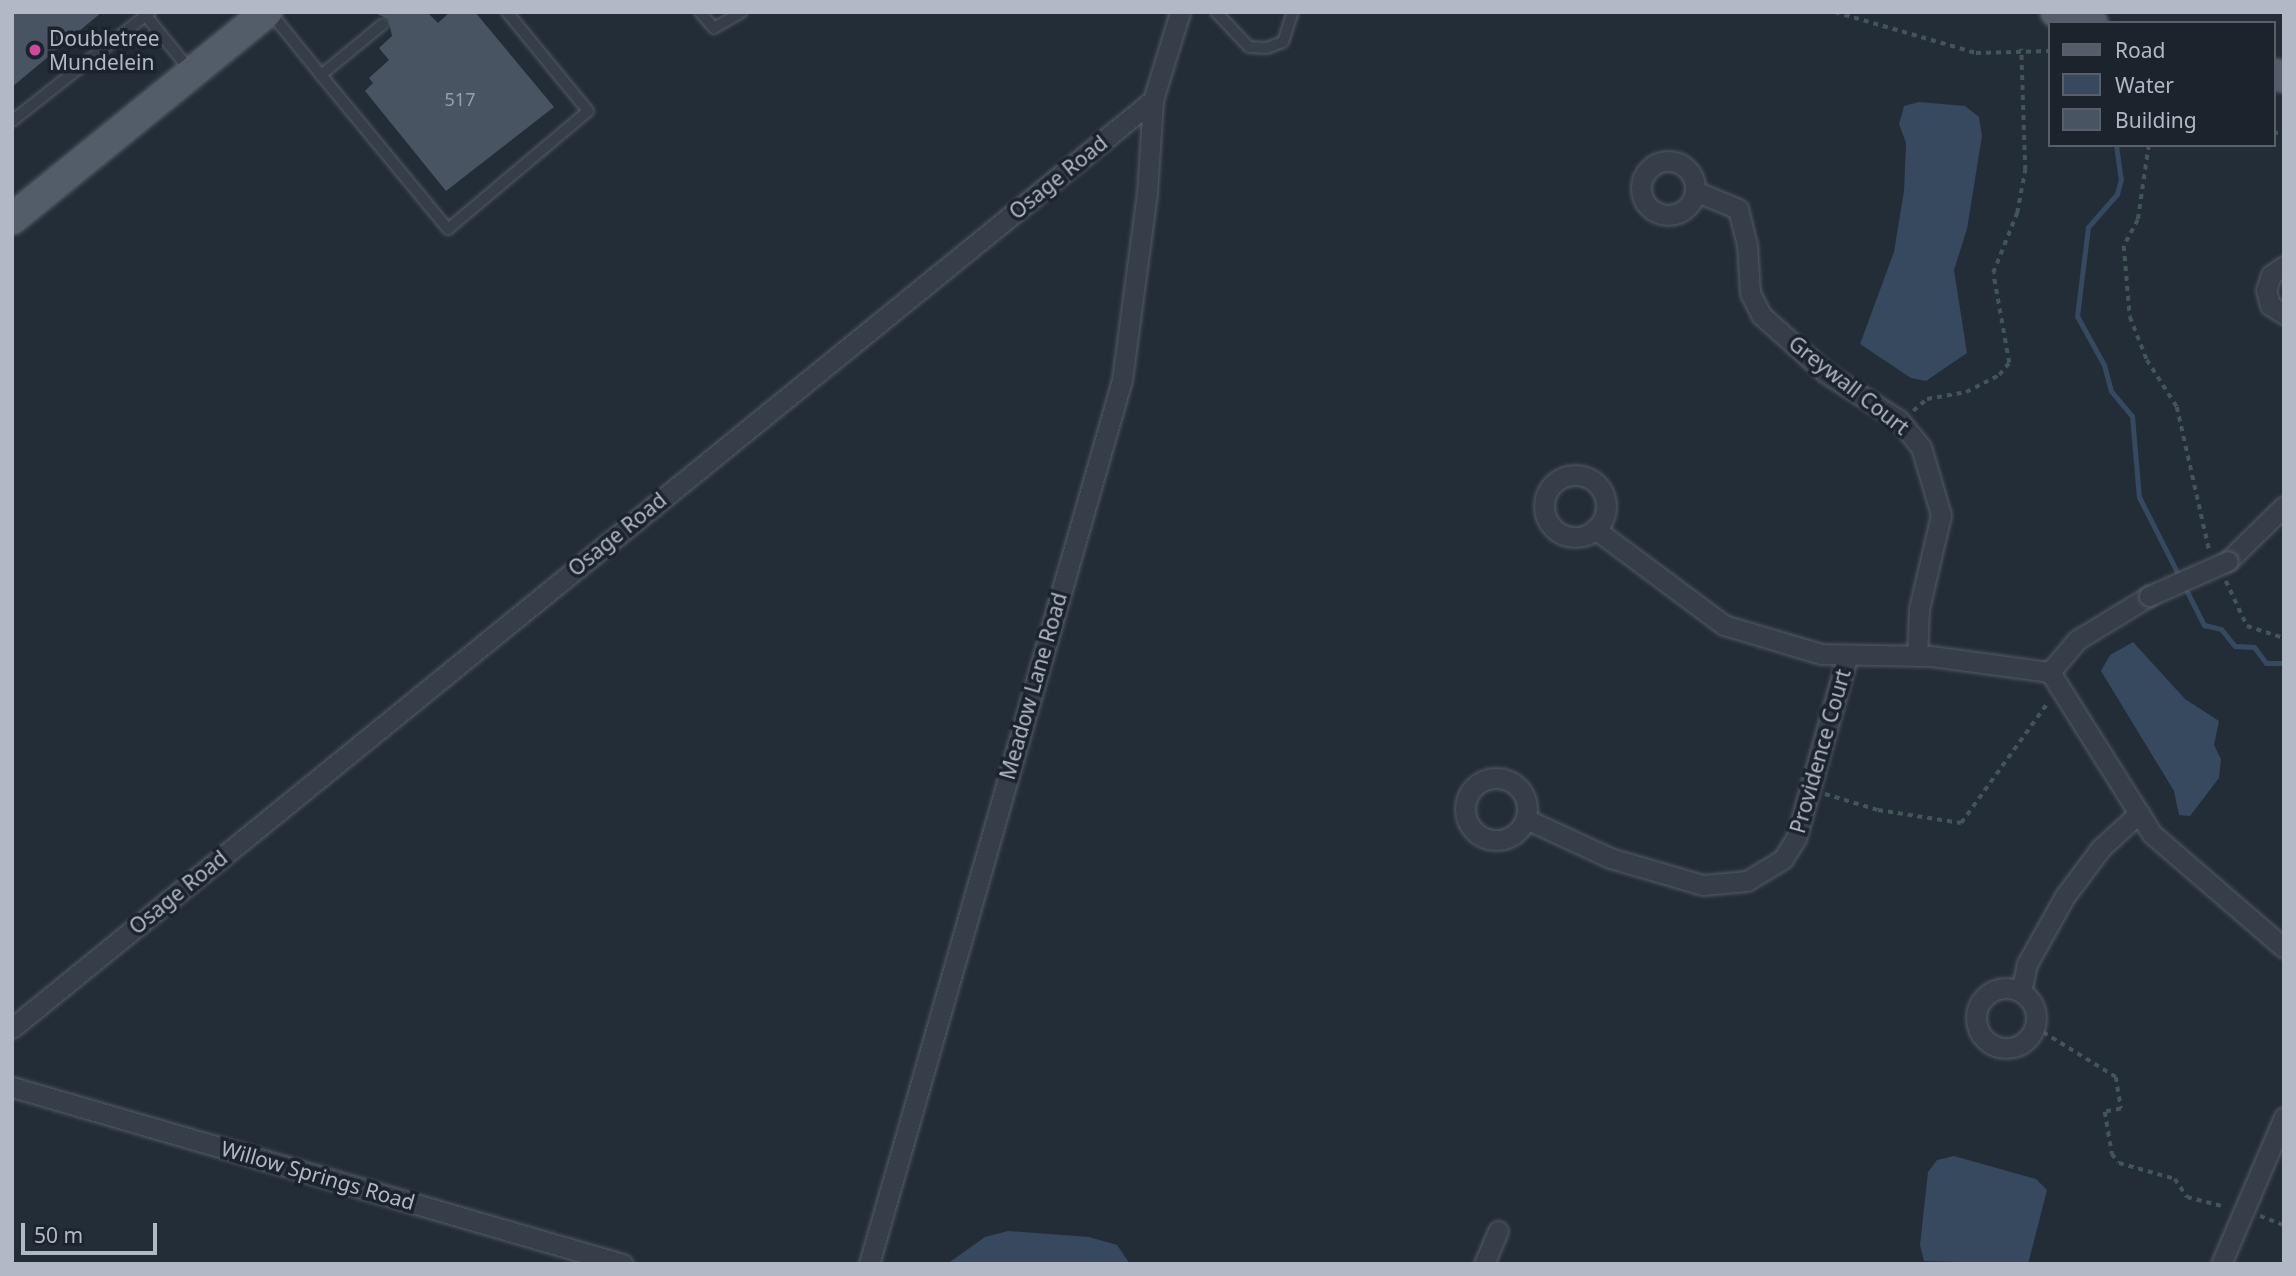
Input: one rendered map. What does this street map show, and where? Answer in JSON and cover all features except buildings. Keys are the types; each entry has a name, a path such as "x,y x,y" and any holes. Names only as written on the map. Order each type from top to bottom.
{"main road":[{"path":"12,219 269,12"},
{"path":"2056,12 2085,21"}],"street":[{"path":"1153,100 1180,12"},
{"name":"Osage Road","path":"12,1028 1153,100"},
{"name":"Meadow Lane Road","path":"869,1264 1122,380 1147,194 1153,100"},
{"name":"Greywall Court","path":"1695,191 1738,209 1750,293 1761,315 1826,373 1901,422 1921,447 1941,515 1919,610 1917,656"},
{"path":"2284,266 2271,275 2266,290 2270,305 2284,314"},
{"path":"2055,678 2086,634 2149,596 2220,562 2284,506"},
{"path":"1595,529 1724,625 1847,658 1917,656 2055,678 2151,834 2284,948"},
{"name":"Providence Court","path":"1526,819 1609,858 1703,885 1729,886 1783,859 1796,838 1847,658"},
{"path":"2021,992 2027,964 2065,896 2101,848 2139,813"},
{"path":"1992,991 2021,992 2034,1007 2035,1027 2024,1043 2005,1049 1987,1042 1976,1025 1978,1006 1992,991"},
{"name":"Willow Springs Road","path":"12,1087 623,1264"},
{"path":"2221,1264 2247,1212 2284,1117"},
{"path":"1484,1264 1498,1231"}],"lane":[{"path":"269,12 448,229 588,111 507,12"},
{"path":"700,12 714,28 742,12"},
{"path":"1216,12 1249,47 1267,48 1283,42 1293,12"},
{"path":"12,121 148,14 192,73"},
{"path":"321,75 383,24"}],"path":[{"path":"1835,12 1976,53 2038,47 2048,51"},
{"path":"1901,422 1927,399 1966,392 1999,375 2009,363 1993,273 2017,213 2025,170 2021,49"},
{"path":"2149,147 2138,220 2124,246 2130,317 2147,360 2177,407 2220,562 2247,626 2284,638"},
{"path":"1810,789 1878,810 1961,823 2055,678"},
{"path":"2035,1027 2116,1077 2121,1109 2105,1112 2112,1154 2119,1163 2175,1179 2187,1197 2247,1212 2284,1225"}],"water":[{"path":"1919,102 1965,106 1979,117 1982,136 1967,229 1954,270 1967,353 1926,381 1911,378 1860,344 1894,252 1904,191 1906,143 1899,124 1904,106"},
{"path":"2133,642 2185,699 2219,721 2214,745 2221,759 2219,778 2190,816 2179,815 2174,791 2101,671 2110,655"},
{"path":"1954,1156 2036,1179 2047,1190 2028,1264 1924,1261 1920,1245 1928,1172 1937,1160"},
{"path":"1008,1231 1089,1237 1117,1245 1130,1264 947,1264 985,1237"}],"waterway":[{"path":"2116,147 2121,179 2117,194 2088,227 2077,316 2104,365 2111,391 2132,416 2139,497 2204,625 2221,629 2235,646 2254,647 2266,663 2284,663"}],"place":[{"name":"Doubletree Mundelein","path":"35,50"}]}
